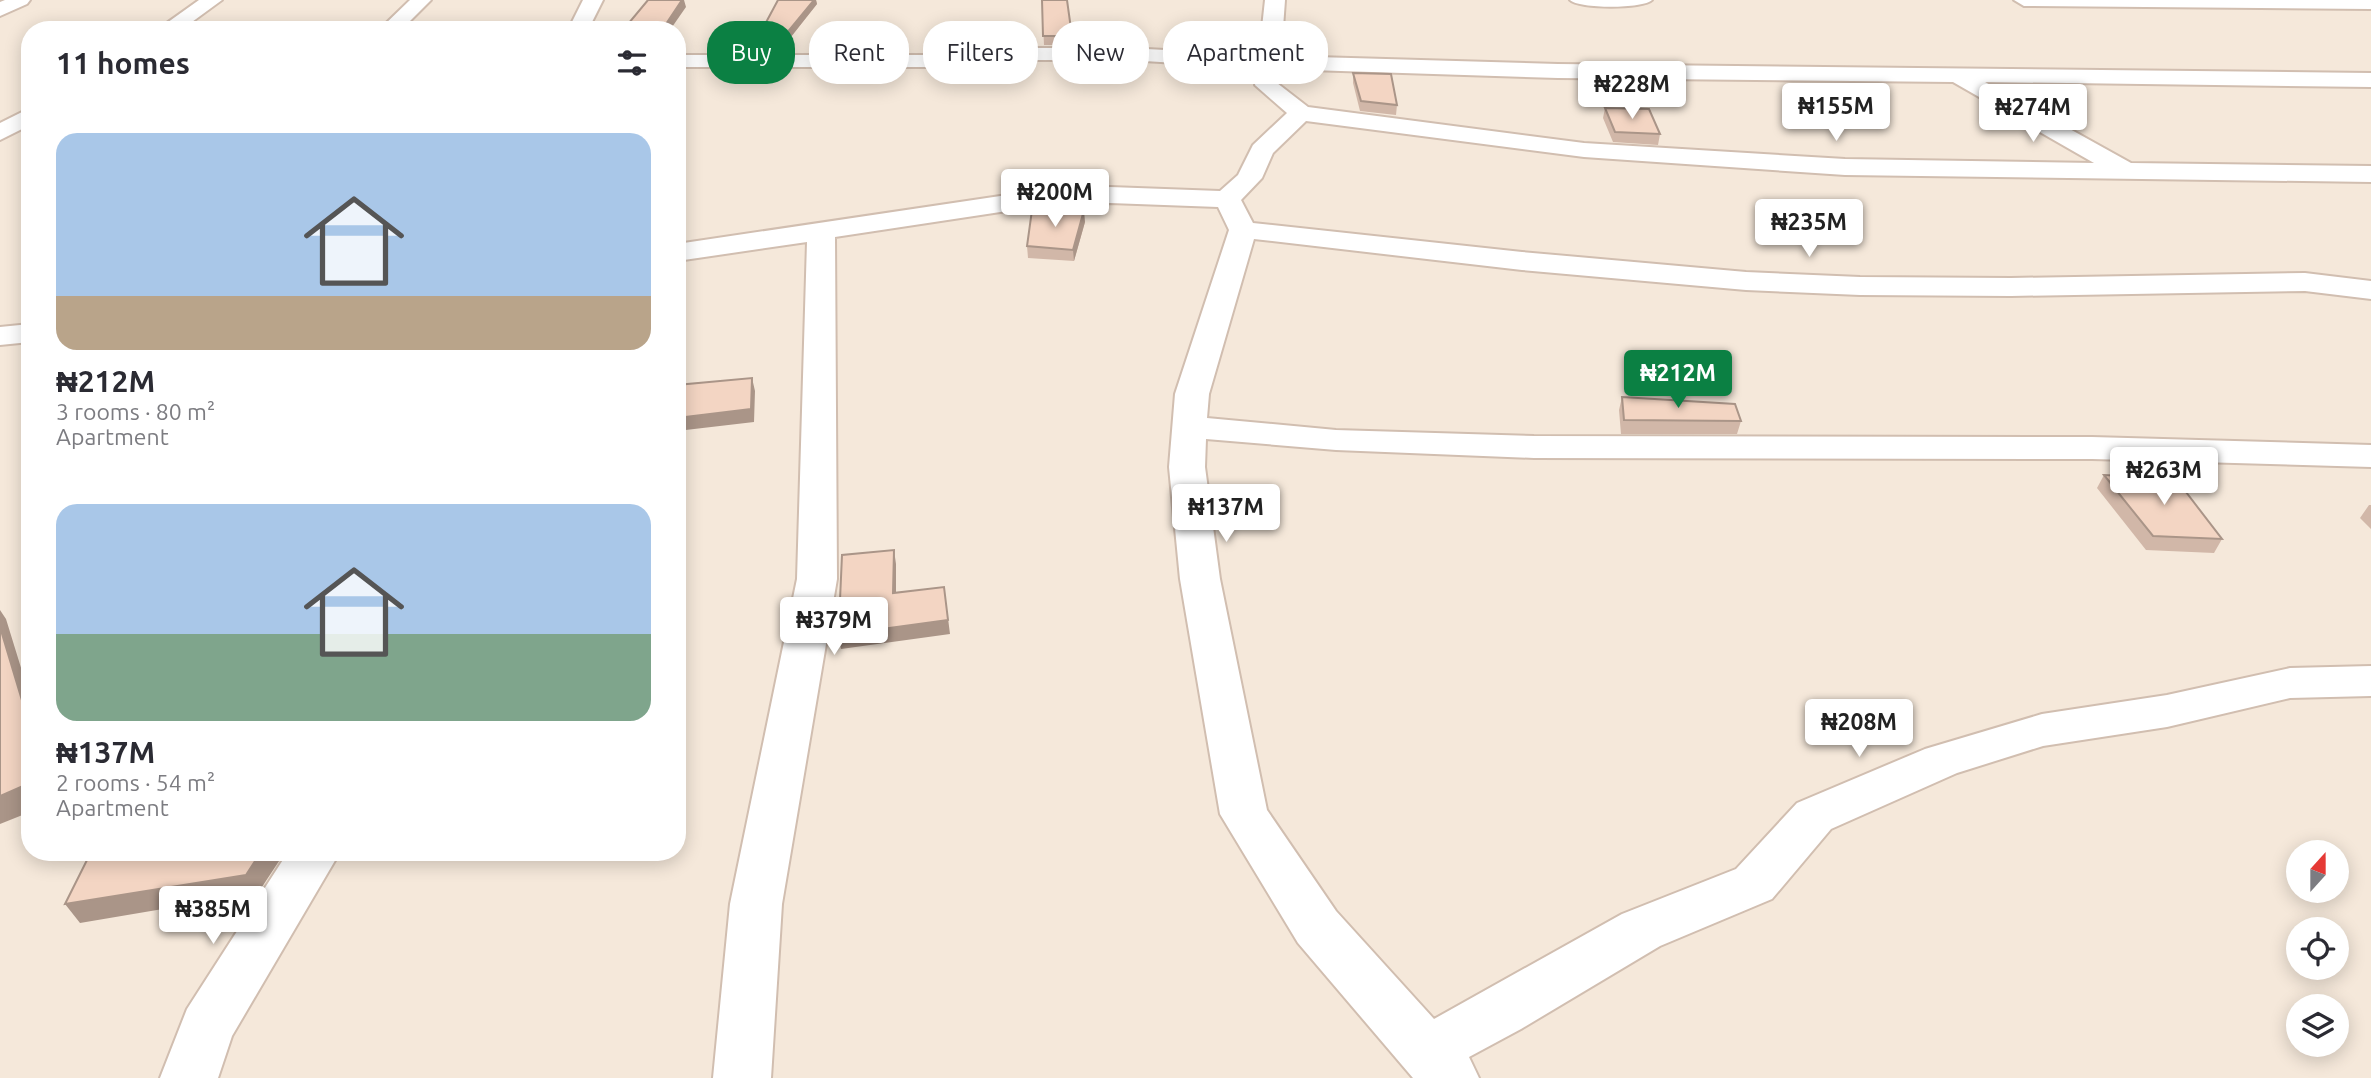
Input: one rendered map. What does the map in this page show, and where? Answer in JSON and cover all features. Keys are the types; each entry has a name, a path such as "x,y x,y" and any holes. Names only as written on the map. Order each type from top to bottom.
{"street":[{"path":"0,10 20,0"},
{"path":"180,21 212,0"},
{"path":"399,21 421,0"},
{"path":"582,21 593,0"},
{"path":"1271,21 1275,0"},
{"path":"1580,0 1642,0"},
{"path":"2024,0 2371,3"},
{"path":"686,61 948,61 1036,54 1163,56"},
{"path":"1328,64 1558,71 2371,80"},
{"path":"1960,77 2128,172"},
{"path":"1266,84 1301,113 1584,150 1845,167 2371,174"},
{"path":"1301,113 1262,150 1248,178 1235,214 1192,394 1187,467 1200,579 1244,814 1317,927 1438,1065 1501,1012 1641,930 1754,884 1814,816 1941,761 2042,730 2167,711 2290,683 2371,681"},
{"path":"0,133 21,120"},
{"path":"686,252 1007,203 1097,196 1235,214 1522,261 1746,281 1860,286 1998,287 2305,282 2371,290"},
{"path":"742,1078 756,904 817,579 821,230"},
{"path":"0,336 21,334"},
{"path":"1190,427 1336,440 1534,446 2092,448 2371,456"},
{"path":"189,1078 207,1027 309,861"}],"shaded area":[{"path":"0,0 2371,0 2371,1078 0,1078"}],"building":[{"path":"648,0 682,0 668,21 630,21"},
{"path":"778,0 814,0 795,23 795,21 767,21"},
{"path":"1042,0 1067,0 1070,21 1052,21 1052,36 1043,36"},
{"path":"1353,73 1391,74 1397,105 1361,101"},
{"path":"1605,108 1649,109 1660,134 1615,132"},
{"path":"1032,210 1084,210 1073,250 1027,246"},
{"path":"752,378 751,409 686,417 686,384"},
{"path":"1622,397 1735,404 1741,421 1624,420"},
{"path":"2104,475 2176,479 2222,539 2153,536"},
{"path":"894,550 893,593 944,587 948,620 838,635 837,601 840,600 842,555"},
{"path":"0,627 21,697 21,787 0,796"},
{"path":"86,861 255,861 246,875 65,904"}]}
